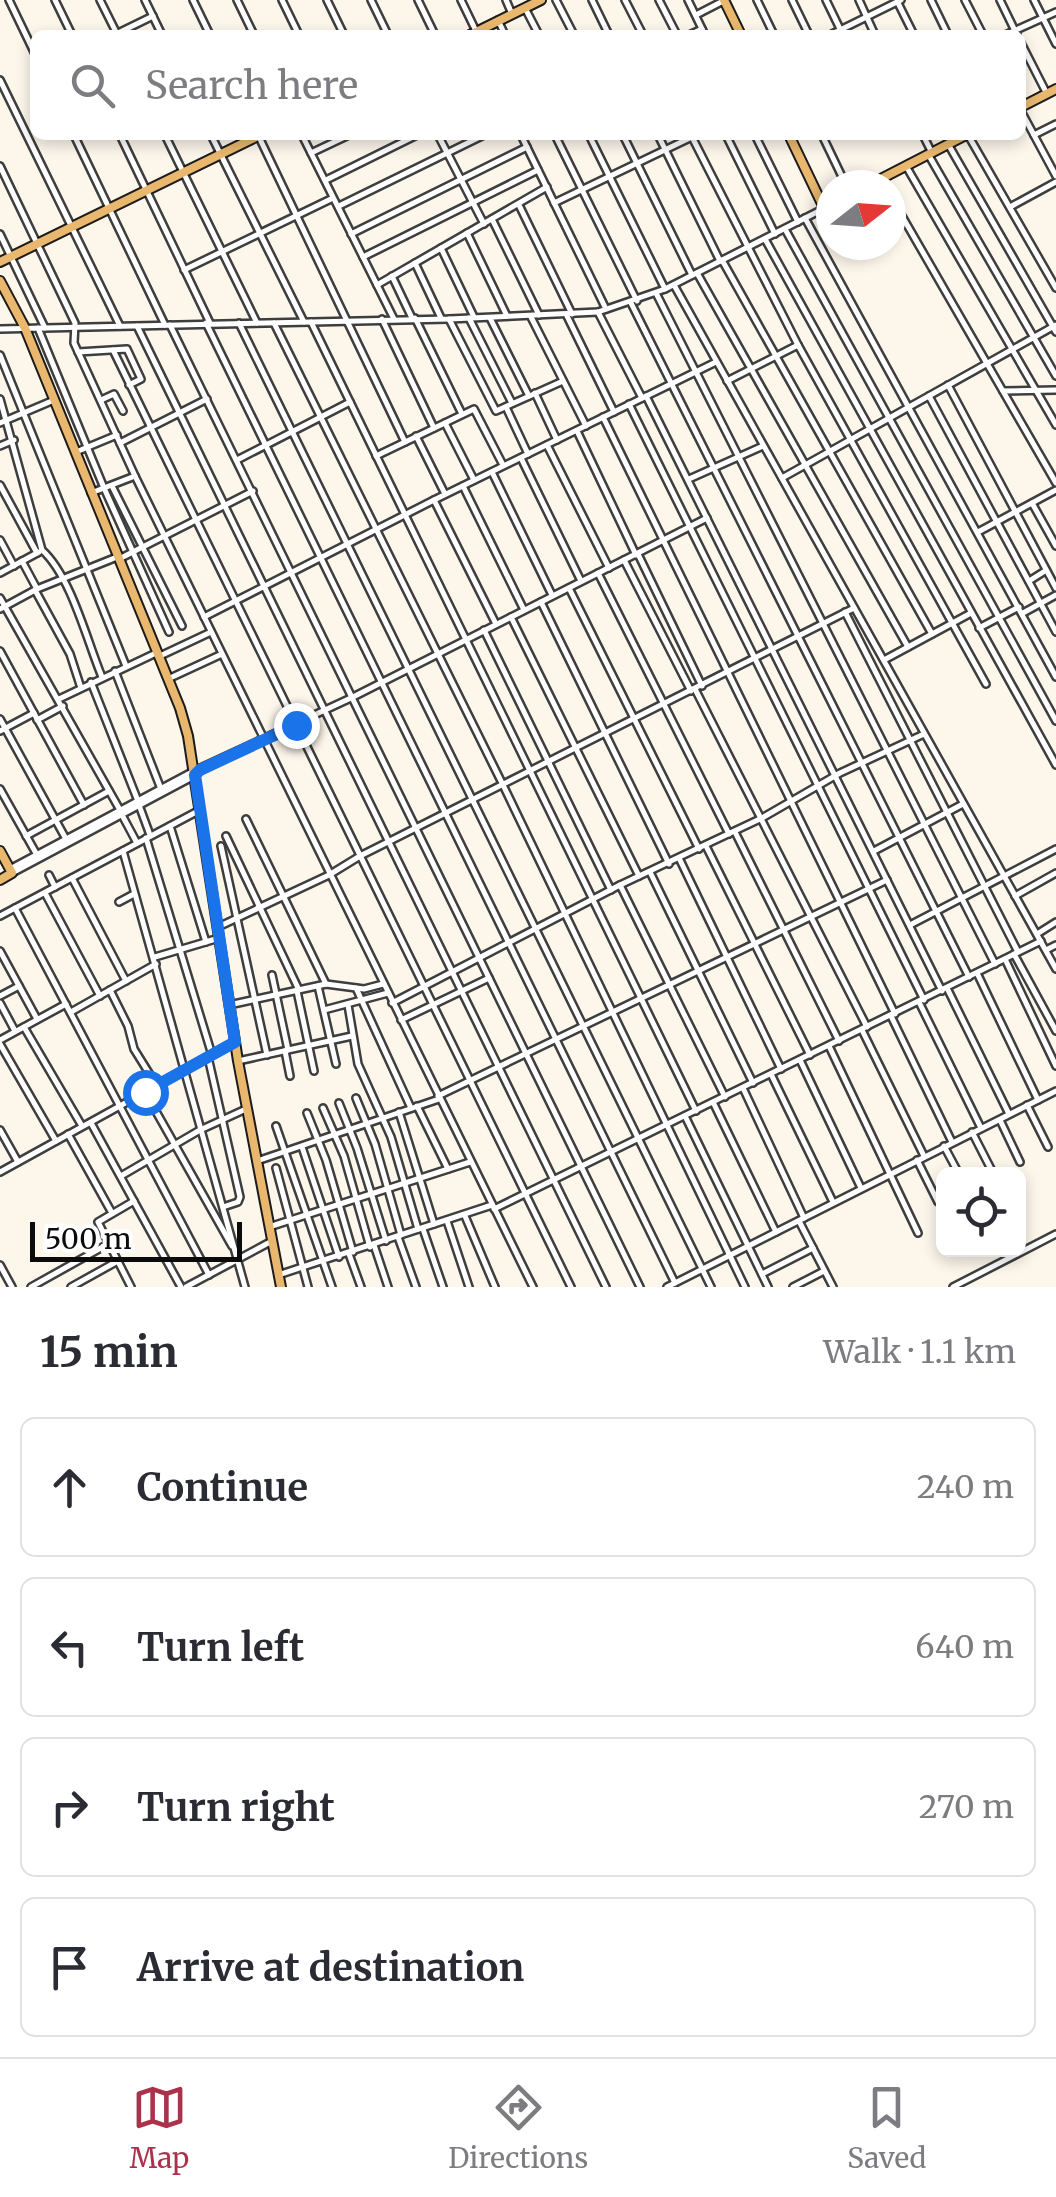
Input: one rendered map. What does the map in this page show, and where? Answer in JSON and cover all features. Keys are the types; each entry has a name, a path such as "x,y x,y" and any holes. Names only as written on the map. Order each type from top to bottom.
{"main road":[{"path":"479,30 541,0"},
{"path":"724,0 739,30"},
{"path":"1026,106 1051,91"},
{"path":"4,258 249,140"},
{"path":"791,140 816,186"},
{"path":"900,170 956,140"},
{"path":"0,281 25,328 180,708 196,772 238,1062 280,1287"},
{"path":"0,851 5,873"}],"street":[{"path":"9,0 30,44"},
{"path":"55,0 70,30"},
{"path":"100,0 114,30"},
{"path":"146,0 160,30"},
{"path":"194,0 208,30"},
{"path":"237,0 252,30"},
{"path":"282,0 296,30"},
{"path":"327,0 342,30"},
{"path":"371,0 386,30"},
{"path":"418,0 433,30"},
{"path":"461,0 471,30"},
{"path":"506,0 512,14"},
{"path":"556,0 571,30"},
{"path":"592,0 607,30"},
{"path":"625,0 640,30"},
{"path":"659,0 674,30"},
{"path":"688,0 703,30"},
{"path":"695,16 724,0"},
{"path":"757,0 772,30"},
{"path":"792,0 806,30"},
{"path":"826,0 840,30"},
{"path":"859,0 874,30"},
{"path":"931,0 946,30"},
{"path":"965,0 980,30"},
{"path":"1000,0 1015,30"},
{"path":"1034,0 1056,44"},
{"path":"844,30 898,1 912,30"},
{"path":"525,8 536,30"},
{"path":"1021,30 1056,12"},
{"path":"124,30 153,16"},
{"path":"498,20 503,30"},
{"path":"1026,51 1051,91"},
{"path":"0,80 120,326"},
{"path":"1010,207 1056,179 1026,119"},
{"path":"1034,135 1056,124"},
{"path":"76,140 253,491 640,1287"},
{"path":"122,140 265,446 675,1283"},
{"path":"167,140 258,323"},
{"path":"213,140 350,402 696,1111"},
{"path":"261,140 405,442"},
{"path":"305,140 394,318"},
{"path":"312,154 339,140"},
{"path":"324,180 407,140"},
{"path":"440,140 484,224"},
{"path":"338,206 474,140"},
{"path":"524,140 606,310"},
{"path":"557,140 672,384 969,977"},
{"path":"592,140 665,289"},
{"path":"626,140 695,274 908,646"},
{"path":"660,140 721,261 932,634"},
{"path":"554,203 685,140"},
{"path":"695,140 746,248 986,684"},
{"path":"728,140 775,234"},
{"path":"757,140 909,407 1056,677"},
{"path":"824,140 839,170"},
{"path":"925,140 1056,376"},
{"path":"969,140 1054,278 1056,288"},
{"path":"782,478 1055,328 948,144"},
{"path":"351,234 527,147"},
{"path":"1046,158 1056,154"},
{"path":"0,166 74,327 74,343 135,476 532,1287"},
{"path":"906,166 1056,425"},
{"path":"363,257 538,170"},
{"path":"377,284 547,188"},
{"path":"184,270 333,198"},
{"path":"518,204 614,412"},
{"path":"0,328 449,319 598,312 674,285 816,212"},
{"path":"492,219 539,315"},
{"path":"906,223 1003,390 1054,489 1056,501"},
{"path":"785,228 1056,721"},
{"path":"467,233 507,316"},
{"path":"0,234 4,258 42,328 104,488 169,632"},
{"path":"765,239 1056,765"},
{"path":"441,248 528,454"},
{"path":"415,263 441,318"},
{"path":"392,276 462,414"},
{"path":"674,285 1056,968"},
{"path":"656,293 995,964"},
{"path":"598,312 688,480 887,880 1009,1114"},
{"path":"530,315 586,426"},
{"path":"490,317 556,440"},
{"path":"382,319 434,428"},
{"path":"449,319 496,410 563,380"},
{"path":"239,323 538,928 710,1287"},
{"path":"274,323 745,1287"},
{"path":"137,326 606,1287"},
{"path":"727,381 798,345"},
{"path":"78,352 127,349 141,379 129,385"},
{"path":"113,350 571,1287"},
{"path":"0,355 126,666"},
{"path":"204,618 445,494 716,362"},
{"path":"948,385 1056,592 1041,604 980,628"},
{"path":"1003,390 1056,390"},
{"path":"101,400 114,394 123,411"},
{"path":"928,396 1056,632"},
{"path":"0,398 4,421 14,440 39,552"},
{"path":"120,443 207,399"},
{"path":"4,421 54,400"},
{"path":"237,460 350,402"},
{"path":"629,404 869,888 981,1128"},
{"path":"376,456 474,408 504,466"},
{"path":"603,417 842,901 952,1142"},
{"path":"445,422 474,480"},
{"path":"576,430 696,689"},
{"path":"76,452 117,435"},
{"path":"416,436 445,494"},
{"path":"0,446 14,440"},
{"path":"547,444 609,568"},
{"path":"688,480 763,446"},
{"path":"521,458 582,581"},
{"path":"492,472 552,596"},
{"path":"91,493 135,476"},
{"path":"0,485 39,552 50,557 62,578 102,678"},
{"path":"112,486 182,626"},
{"path":"462,486 524,610"},
{"path":"978,532 1054,489"},
{"path":"2,608 62,578 134,552 253,491"},
{"path":"434,500 496,624"},
{"path":"1032,502 1056,546"},
{"path":"138,803 161,788 353,697 707,518"},
{"path":"0,540 14,566"},
{"path":"0,573 39,552"},
{"path":"624,560 696,689 812,916 936,1197"},
{"path":"22,561 70,654 81,688"},
{"path":"1029,581 1046,571"},
{"path":"598,573 662,706 785,929 839,1041"},
{"path":"569,588 699,849"},
{"path":"0,598 2,608 61,702 137,843"},
{"path":"541,602 669,864"},
{"path":"218,927 329,875 854,608"},
{"path":"845,612 1056,1031"},
{"path":"884,660 971,612"},
{"path":"512,617 639,876"},
{"path":"484,630 611,890"},
{"path":"3,730 36,717 91,682 211,632"},
{"path":"0,651 84,805"},
{"path":"168,679 222,654"},
{"path":"115,671 161,788"},
{"path":"91,682 138,803 210,1056 240,1197 238,1202 223,1207"},
{"path":"0,719 66,839"},
{"path":"392,1002 924,734"},
{"path":"5,873 196,772"},
{"path":"0,788 36,855"},
{"path":"26,836 109,790"},
{"path":"874,851 963,804"},
{"path":"0,916 201,809"},
{"path":"5,873 121,812"},
{"path":"246,820 322,985 336,1064"},
{"path":"170,826 206,942"},
{"path":"226,836 298,990 314,1071"},
{"path":"222,846 268,1055"},
{"path":"706,846 810,1055"},
{"path":"910,925 1056,849"},
{"path":"122,851 245,1287"},
{"path":"679,858 782,1069"},
{"path":"650,872 753,1083"},
{"path":"1016,896 1056,873"},
{"path":"49,875 55,887"},
{"path":"72,878 126,981"},
{"path":"257,1161 438,1097 887,880"},
{"path":"620,885 725,1097"},
{"path":"44,892 100,996"},
{"path":"119,902 135,893"},
{"path":"15,908 210,1274"},
{"path":"278,1276 525,1194 1005,959 1056,922"},
{"path":"70,1012 156,961 220,938"},
{"path":"1046,950 1056,944"},
{"path":"0,951 37,1020"},
{"path":"1005,959 1056,1066"},
{"path":"976,973 1038,1100"},
{"path":"272,975 290,1076"},
{"path":"401,1020 490,977"},
{"path":"229,1005 322,985 364,989 382,984"},
{"path":"0,996 19,986"},
{"path":"354,987 448,1169"},
{"path":"110,990 128,1026 134,1049 157,1086"},
{"path":"324,1010 388,993"},
{"path":"0,1003 15,1032"},
{"path":"56,1141 0,1042 66,1004"},
{"path":"348,1005 358,1064 391,1137 420,1229 444,1287"},
{"path":"24,1026 82,1126"},
{"path":"238,1062 352,1036"},
{"path":"0,1172 235,1042"},
{"path":"829,1046 918,1233"},
{"path":"800,1060 861,1189"},
{"path":"771,1074 833,1203"},
{"path":"742,1088 832,1287"},
{"path":"145,1092 237,1256"},
{"path":"667,1287 1056,1092"},
{"path":"356,1098 416,1287"},
{"path":"713,1102 776,1232"},
{"path":"339,1103 386,1241"},
{"path":"1026,1105 1048,1147"},
{"path":"323,1108 388,1287"},
{"path":"122,1176 200,1130 246,1109"},
{"path":"399,1112 434,1224"},
{"path":"307,1114 339,1205 361,1287"},
{"path":"685,1116 768,1287"},
{"path":"999,1119 1020,1162"},
{"path":"91,1122 184,1287 196,1285 237,1256 272,1241"},
{"path":"276,1126 332,1287"},
{"path":"0,1130 18,1162"},
{"path":"972,1132 989,1167"},
{"path":"68,1134 112,1213"},
{"path":"301,1146 340,1257"},
{"path":"944,1146 955,1167"},
{"path":"269,1227 470,1162"},
{"path":"276,1168 308,1287"},
{"path":"131,1287 98,1222 134,1200"},
{"path":"464,1216 495,1287"},
{"path":"447,1221 469,1287"},
{"path":"953,1287 1056,1234"},
{"path":"31,1287 108,1244"},
{"path":"762,1274 813,1248"},
{"path":"70,1287 117,1261"},
{"path":"0,1266 12,1287"},
{"path":"793,1287 824,1271"}],"route":[{"path":"145,1092 235,1042 195,775 296,725"}]}
